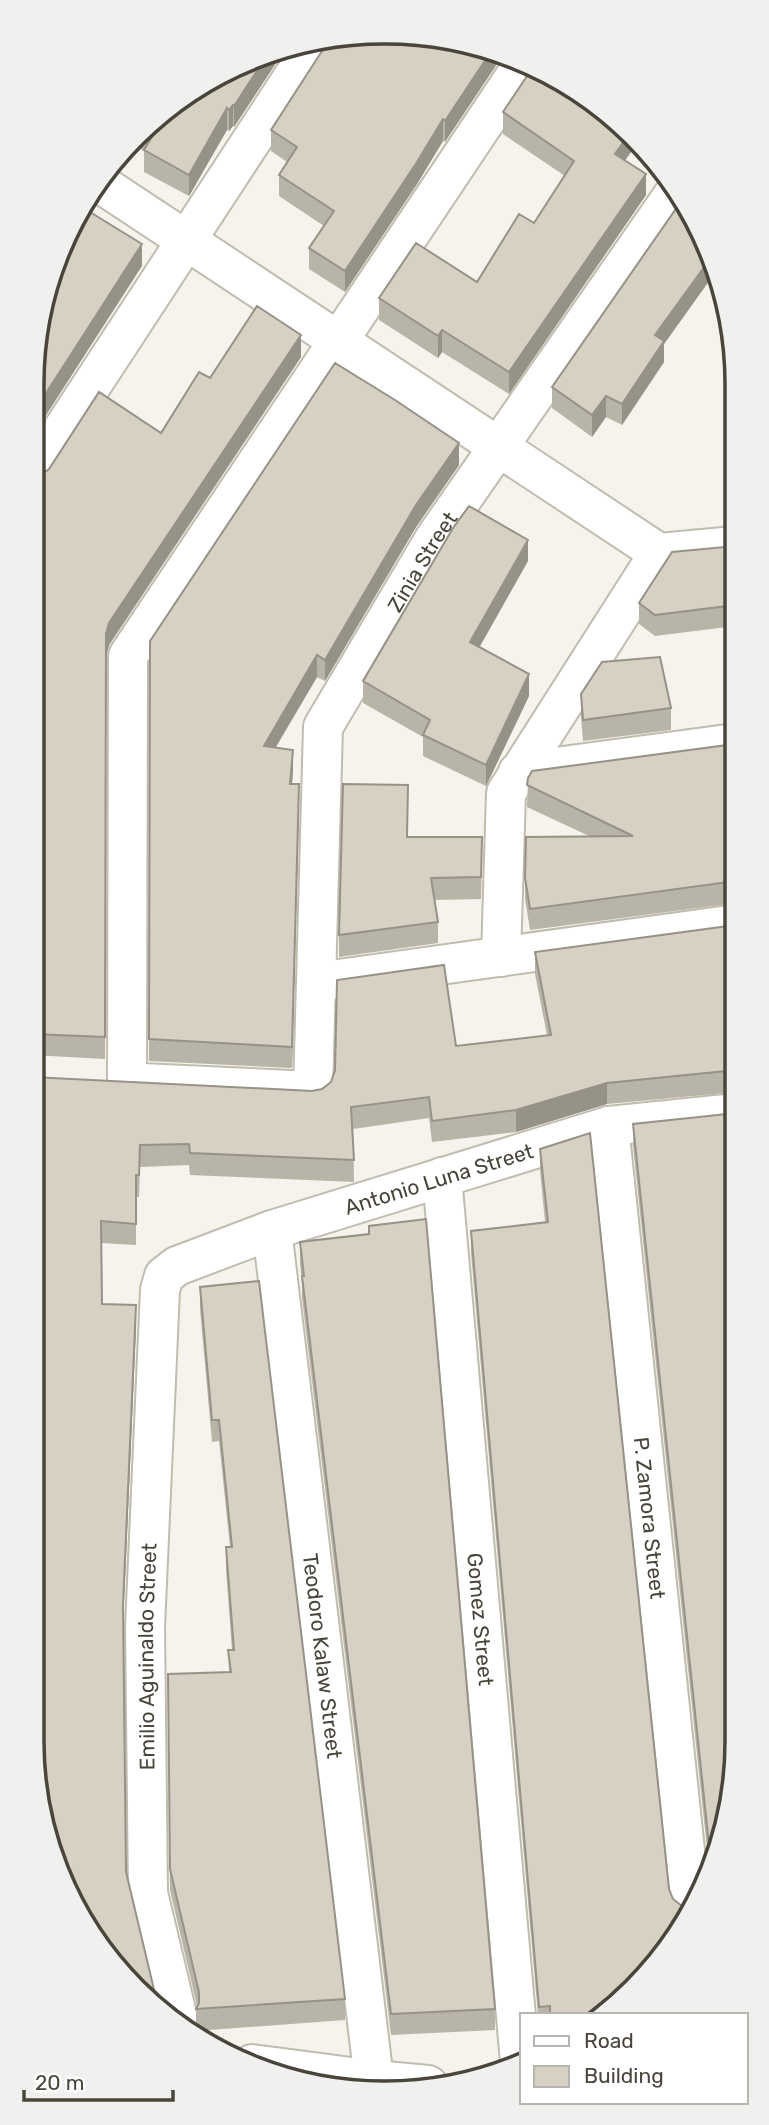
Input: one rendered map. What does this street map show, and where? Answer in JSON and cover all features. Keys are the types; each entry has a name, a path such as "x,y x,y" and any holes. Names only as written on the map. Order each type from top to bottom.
{"street":[{"path":"44,460 310,52"},
{"path":"89,1080 127,1082 128,656 518,71"},
{"path":"106,187 659,553 725,547"},
{"name":"Zinia Street","path":"127,1082 313,1091 323,727 435,538 670,199"},
{"path":"501,957 506,793 659,553"},
{"path":"518,772 725,744"},
{"path":"317,982 725,926"},
{"name":"Antonio Luna Street","path":"160,1290 164,1276 177,1266 272,1230 442,1177 609,1126 725,1115"},
{"name":"P. Zamora Street","path":"609,1126 689,1892"},
{"name":"Gomez Street","path":"442,1177 519,2053"},
{"name":"Teodoro Kalaw Street","path":"272,1230 374,2080"},
{"name":"Emilio Aguinaldo Street","path":"160,1290 145,1627 148,1893 176,2010"},
{"path":"295,2070 385,2081"}],"building":[{"path":"362,44 407,44 451,50 486,59 445,121 443,119 345,271 309,248 334,211 279,175 297,147 271,130 323,49"},
{"path":"259,68 234,106 229,110 227,108 189,175 144,150 160,128 195,101"},
{"path":"527,76 574,101 609,128 623,142 615,154 646,174 509,372 442,330 438,336 379,298 416,243 477,282 519,214 534,223 574,161 503,112"},
{"path":"676,208 704,267 655,335 664,341 622,404 606,396 592,415 552,387"},
{"path":"90,212 142,244 44,396 44,362 55,296 70,254"},
{"path":"257,306 301,335 109,623 106,634 105,1037 44,1034 44,473 99,392 161,433 199,372 210,378"},
{"path":"335,363 459,443 416,505 325,660 317,655 264,746 293,750 290,784 299,784 292,1047 149,1039 150,641"},
{"path":"469,506 528,540 470,642 529,674 486,765 423,735 430,720 363,681 453,528"},
{"path":"725,547 725,606 655,615 639,603 672,552"},
{"path":"660,657 671,708 583,720 581,694 602,662"},
{"path":"725,745 725,882 530,909 525,878 526,837 633,836 527,785 532,771"},
{"path":"343,784 408,785 407,837 482,837 481,877 431,878 438,922 339,935"},
{"path":"725,926 725,1071 607,1083 516,1110 432,1121 429,1097 351,1107 354,1160 190,1153 189,1144 140,1145 139,1175 136,1175 136,1224 101,1221 102,1304 136,1305 123,1605 126,1872 154,1991 114,1948 79,1891 55,1829 44,1763 44,1078 312,1091 322,1089 331,1082 335,1070 337,980 444,965 456,1046 551,1035 535,952"},
{"path":"725,1114 725,1763 719,1807 709,1844 633,1124"},
{"path":"590,1133 669,1889 673,1899 682,1906 641,1965 589,2013 550,2013 550,2006 539,2007 471,1231 548,1222 540,1149"},
{"path":"426,1219 495,2009 391,2014 300,1242 369,1234 369,1226"},
{"path":"259,1281 345,1999 196,2009 199,1992 170,1869 168,1674 231,1672 228,1650 234,1650 226,1547 232,1547 219,1420 212,1420 200,1287"}]}
